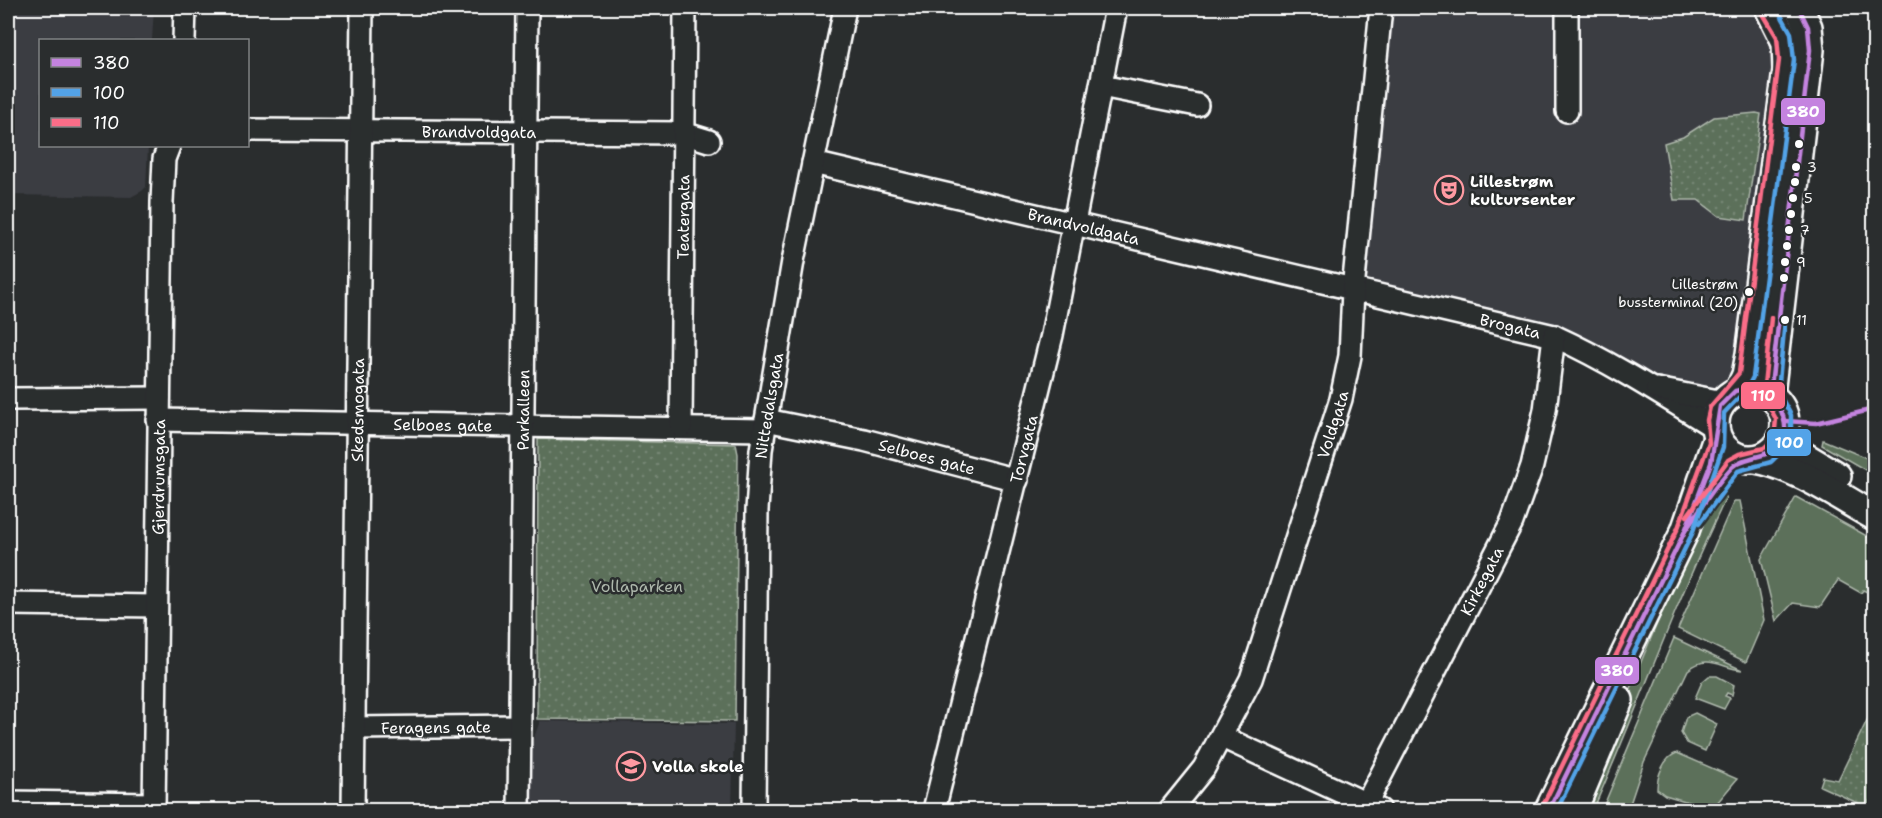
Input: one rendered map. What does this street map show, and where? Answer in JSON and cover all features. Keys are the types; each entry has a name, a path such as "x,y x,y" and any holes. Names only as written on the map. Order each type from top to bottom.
{"main road":[{"path":"1549,810 1684,531 1716,433 1715,419 1746,375 1787,70 1786,42 1769,8"},
{"path":"1770,395 1810,59 1808,27 1799,8"},
{"path":"1731,396 1755,389 1770,395 1780,406 1784,428 1811,462 1875,497"},
{"path":"1684,531 1725,473 1749,459 1776,449 1784,428"},
{"path":"1716,433 1726,451 1749,459 1771,462 1875,516"},
{"path":"1573,810 1620,699 1658,588"}],"street":[{"path":"184,39 185,8"},
{"name":"Skedsmogata","path":"353,810 362,8"},
{"name":"Parkalleen","path":"519,810 528,131 527,8"},
{"name":"Teatergata","path":"681,427 685,8"},
{"name":"Nittedalsgata","path":"753,810 757,510 765,425 788,284 845,8"},
{"name":"Torvgata","path":"934,810 1052,335 1116,8"},
{"name":"Voldgata","path":"1170,810 1204,768 1251,679 1325,452 1350,356 1353,290 1381,8"},
{"path":"1567,8 1567,111"},
{"path":"1101,86 1197,105"},
{"name":"Brandvoldgata","path":"249,130 683,133 709,141"},
{"name":"Gjerdrumsgata","path":"154,807 162,192 164,159 169,147"},
{"name":"Brandvoldgata","path":"813,163 1076,217 1353,290"},
{"name":"Brogata","path":"1353,290 1554,336 1657,389 1671,403 1716,433"},
{"name":"Kirkegata","path":"1370,808 1512,522 1532,466 1542,421 1554,336"},
{"name":"Brogata","path":"1657,389 1731,396"},
{"path":"8,399 159,398"},
{"name":"Selboes gate","path":"158,420 524,426 765,425 864,440 1017,480"},
{"path":"8,604 156,606"},
{"name":"Feragens gate","path":"354,728 520,726"},
{"path":"1222,737 1370,808"},
{"path":"8,802 154,807"}],"shaded area":[{"path":"8,8 154,8 152,39 39,39 39,147 148,147 146,187 131,197 8,195"},
{"path":"1383,8 1789,8 1734,398 1664,381 1541,328 1361,298"},
{"name":"Volla skole","path":"540,721 734,724 732,810 531,810 531,746"}],"green space":[{"path":"1761,114 1746,220 1719,216 1698,200 1674,200 1664,143 1683,137 1714,117"},
{"name":"Vollaparken","path":"538,439 736,444 738,454 735,721 537,719"},
{"path":"1823,440 1874,461 1874,475 1822,445"},
{"path":"1720,491 1726,498 1691,575 1593,810 1579,810 1692,540"},
{"path":"1796,497 1874,540 1874,595 1863,590 1861,593 1838,580 1820,607 1793,603 1776,621 1761,559"},
{"path":"1734,501 1740,501 1764,620 1746,662 1678,629"},
{"path":"1674,638 1742,670 1708,662 1695,665 1688,670 1644,762 1628,810 1602,810"},
{"path":"1709,676 1717,676 1734,685 1732,695 1727,693 1725,696 1730,698 1724,709 1695,698 1702,682"},
{"path":"1874,706 1873,810 1820,786 1823,777 1838,780"},
{"path":"1695,713 1717,724 1705,751 1687,743 1681,733 1686,717"},
{"path":"1677,753 1737,779 1712,809 1665,795 1657,789 1662,768 1668,758"}],"transit line":[{"name":"100","path":"1557,810 1692,534 1723,447 1724,413 1746,390 1753,377 1794,60 1791,33 1777,8"},
{"name":"380","path":"1770,395 1810,50 1808,27 1799,8"},
{"name":"110","path":"1542,807 1678,528 1709,443 1707,420 1710,407 1739,373 1779,60 1777,37 1762,12"},
{"name":"110","path":"1687,516 1728,460 1739,454 1764,448 1774,439 1776,419 1763,395 1771,318"},
{"name":"100","path":"1699,524 1738,471 1771,462 1788,445 1791,435 1791,415 1778,392 1785,320"},
{"name":"380","path":"1749,388 1765,394 1778,405 1783,416 1785,431 1783,441 1768,453 1738,462 1732,467 1685,531 1711,463 1720,406 1735,391 1749,388"},
{"name":"380","path":"1785,421 1816,423 1874,409"},
{"name":"380","path":"1549,810 1685,531"}],"place":[{"name":"3","path":"1796,167"},
{"name":"Lillestrøm kultursenter","path":"1449,190"},
{"name":"5","path":"1793,198"},
{"name":"7","path":"1789,230"},
{"name":"9","path":"1785,262"},
{"name":"Lillestrøm bussterminal (20)","path":"1749,292"},
{"name":"11","path":"1785,320"},
{"name":"Volla skole","path":"631,766"}]}
